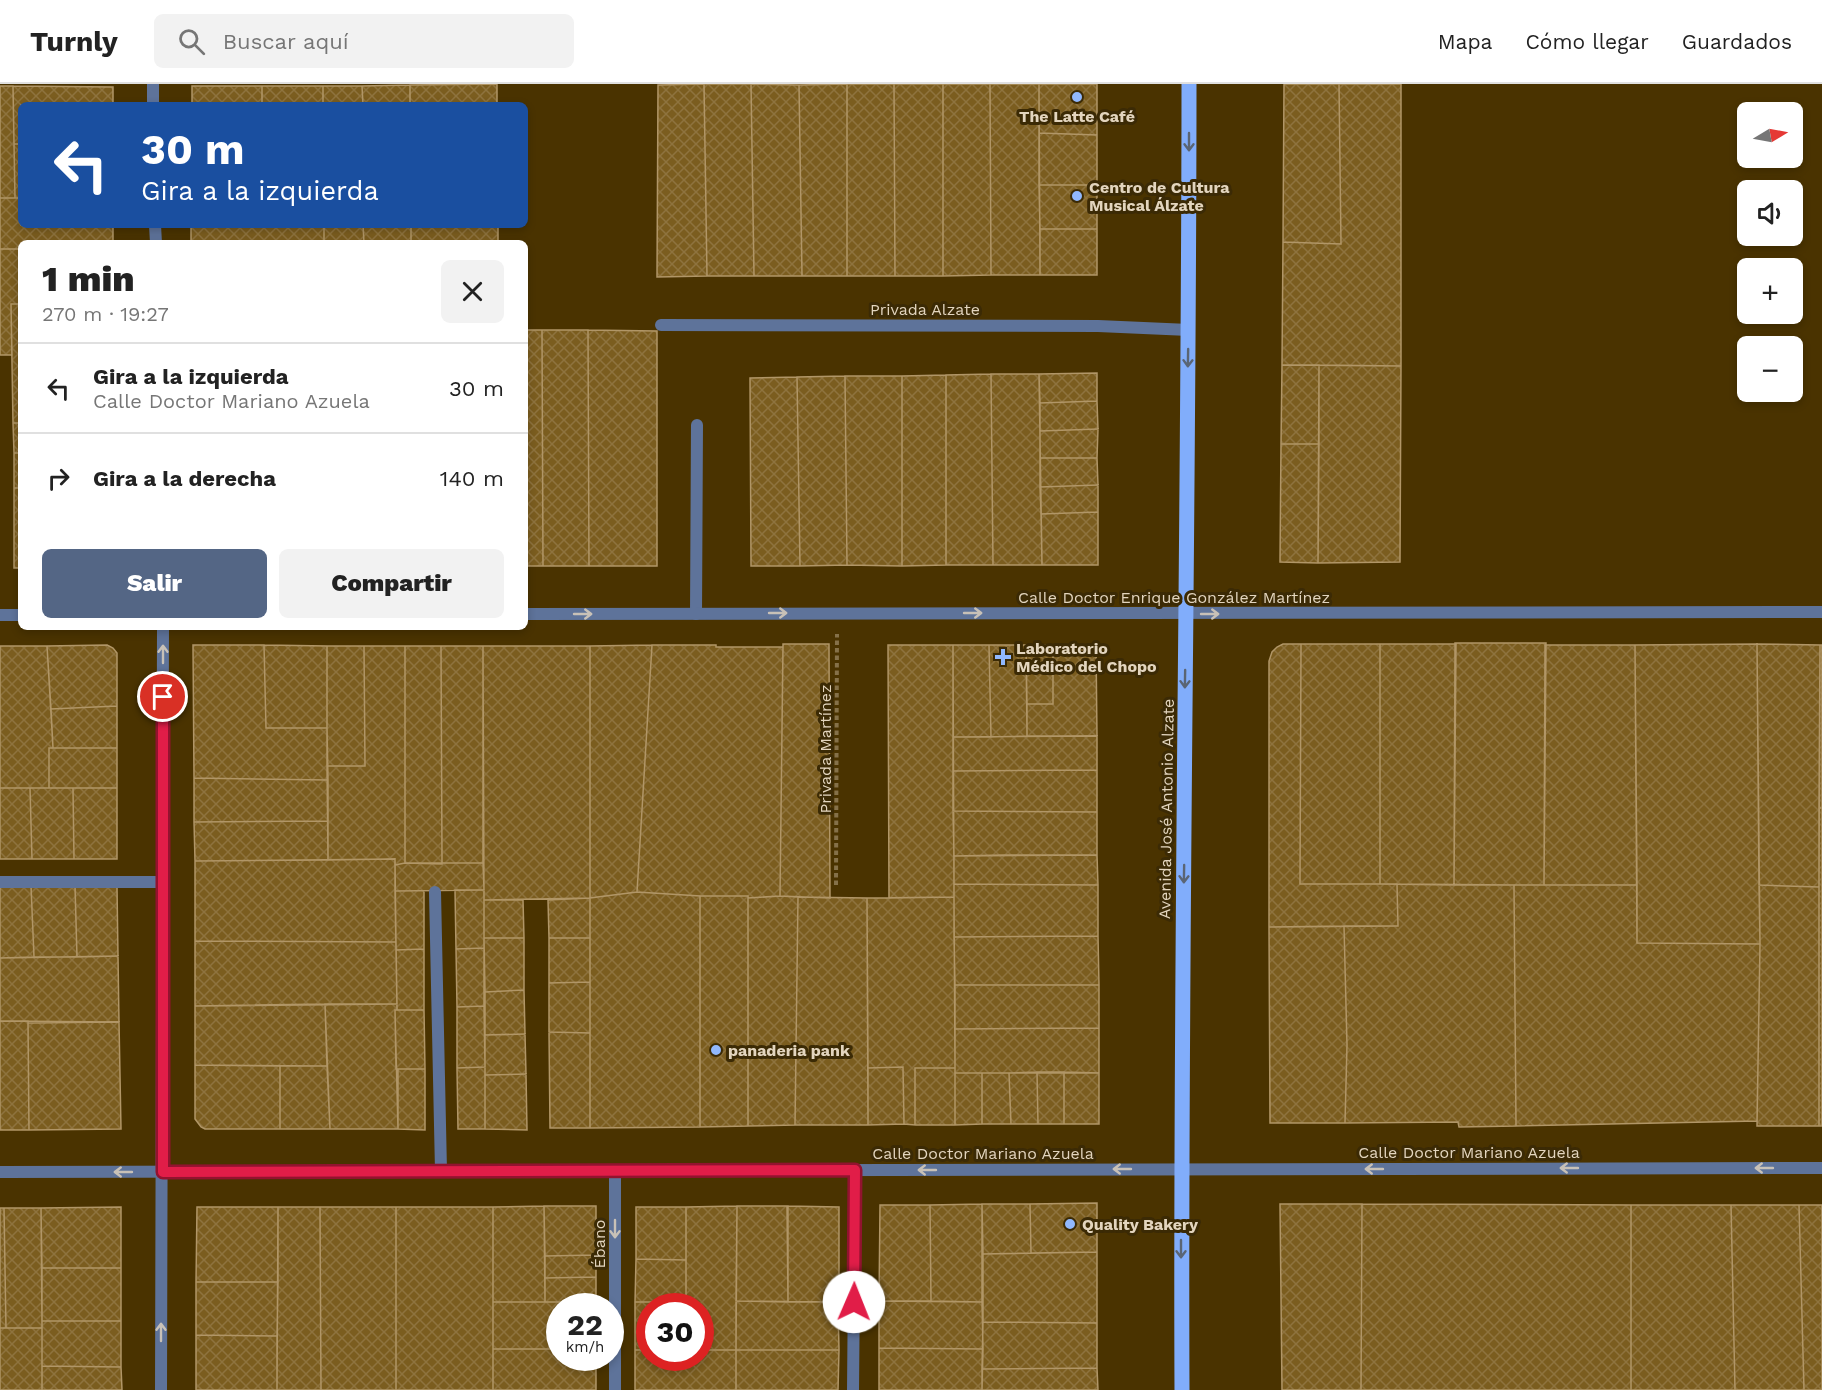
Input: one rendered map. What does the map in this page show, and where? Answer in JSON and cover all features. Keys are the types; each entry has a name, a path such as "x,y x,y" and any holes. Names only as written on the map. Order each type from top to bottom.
{"main road":[{"name":"Avenida José Antonio Alzate","path":"1182,1390 1181,1169 1189,330 1189,84"}],"street":[{"path":"153,84 153,102"},
{"name":"Privada Alzate","path":"661,325 1086,326 1189,330"},
{"path":"696,614 697,425"},
{"name":"Calle Doctor Enrique González Martínez","path":"528,614 1822,612"},
{"path":"0,615 18,615"},
{"path":"161,1390 163,630"},
{"path":"0,882 163,882"},
{"path":"435,892 441,1171"},
{"name":"Calle Doctor Mariano Azuela","path":"0,1172 1822,1168"},
{"name":"Ébano","path":"615,1170 615,1390"},
{"path":"853,1390 855,1170"}],"path":[{"name":"Privada Martínez","path":"836,885 837,613"}],"building":[{"path":"497,84 497,102 410,102 410,85"},
{"path":"704,84 707,276 657,277 658,85"},
{"path":"704,84 751,84 754,276 707,276"},
{"path":"751,84 799,85 802,276 754,276"},
{"path":"847,84 894,84 895,276 847,276"},
{"path":"847,84 847,276 802,276 799,85"},
{"path":"894,84 943,84 943,276 895,276"},
{"path":"943,84 990,84 991,275 943,276"},
{"path":"990,84 1039,84 1040,275 991,275"},
{"path":"1039,84 1097,84 1097,135 1039,133"},
{"path":"1284,84 1339,84 1341,244 1283,242"},
{"path":"1339,84 1401,84 1401,366 1282,365 1283,242 1341,244"},
{"path":"410,85 410,102 363,102 362,86"},
{"path":"0,86 13,86 15,198 0,198"},
{"path":"13,86 113,87 113,102 18,102 18,144 14,144"},
{"path":"192,86 262,86 262,102 192,102"},
{"path":"262,86 323,86 323,102 262,102"},
{"path":"323,86 362,86 363,102 323,102"},
{"path":"1039,133 1097,135 1097,185 1039,185"},
{"path":"14,144 18,144 18,198 15,198"},
{"path":"1039,185 1097,185 1097,229 1040,229"},
{"path":"0,198 18,198 18,228 113,228 113,240 18,240 18,249 0,249"},
{"path":"191,228 324,228 324,240 191,240"},
{"path":"324,228 363,228 364,240 324,240"},
{"path":"363,228 411,228 411,240 364,240"},
{"path":"411,228 498,228 498,240 411,240"},
{"path":"1040,229 1097,229 1097,275 1040,275"},
{"path":"0,249 18,249 18,304 11,304 12,355 0,355"},
{"path":"11,304 18,304 18,423 13,423"},
{"path":"528,330 542,330 543,566 528,566"},
{"path":"542,330 588,330 589,566 543,566"},
{"path":"588,330 657,331 657,566 589,566"},
{"path":"1282,365 1319,365 1319,444 1281,444"},
{"path":"1319,365 1401,366 1400,562 1318,563"},
{"path":"1097,373 1097,401 1040,403 1039,374"},
{"path":"991,374 1039,374 1042,565 993,565"},
{"path":"991,374 993,565 946,565 946,375"},
{"path":"946,375 946,565 902,566 902,376"},
{"path":"845,376 902,376 902,566 847,565"},
{"path":"845,376 847,565 800,566 797,377"},
{"path":"797,377 800,566 751,566 750,378"},
{"path":"1097,401 1098,429 1040,431 1040,403"},
{"path":"13,423 18,423 18,453 14,453"},
{"path":"1098,429 1097,458 1040,458 1040,431"},
{"path":"1281,444 1319,444 1318,563 1280,562"},
{"path":"14,453 18,453 18,488 14,488"},
{"path":"1040,458 1097,458 1098,485 1040,487"},
{"path":"1098,485 1098,512 1041,514 1040,487"},
{"path":"14,488 18,488 18,568 14,568"},
{"path":"1098,512 1098,565 1042,565 1041,514"},
{"path":"1455,643 1546,643 1544,885 1454,885"},
{"path":"783,644 829,644 830,898 780,896"},
{"path":"1283,644 1301,644 1300,884 1397,884 1398,926 1269,927 1269,661 1272,652"},
{"path":"1301,644 1380,644 1380,884 1300,884"},
{"path":"1380,644 1456,644 1454,885 1380,884"},
{"path":"1757,644 1760,944 1637,943 1635,645"},
{"path":"1757,644 1820,645 1819,887 1759,885"},
{"path":"107,645 117,653 117,706 51,709 47,646"},
{"path":"193,645 264,645 266,728 327,728 328,780 194,778"},
{"path":"264,645 327,646 327,728 266,728"},
{"path":"652,645 783,647 780,896 748,898 748,896 637,892"},
{"path":"652,645 637,892 590,898 590,646"},
{"path":"888,645 953,645 954,897 889,898"},
{"path":"953,645 989,645 991,737 953,737"},
{"path":"989,645 1026,645 1027,736 991,737"},
{"path":"1026,645 1053,645 1053,704 1027,704"},
{"path":"1053,645 1096,645 1097,736 1027,736 1027,704 1053,704"},
{"path":"1545,645 1635,645 1637,885 1544,885"},
{"path":"1820,645 1822,645 1822,808 1819,808"},
{"path":"0,646 47,646 53,748 49,748 49,788 0,788"},
{"path":"327,646 364,646 365,766 327,766"},
{"path":"364,646 405,646 405,863 395,865 395,859 328,860 327,766 365,766"},
{"path":"405,646 441,646 442,864 405,863"},
{"path":"441,646 483,646 483,863 442,863"},
{"path":"483,646 590,646 590,898 484,900"},
{"path":"117,706 117,748 53,748 51,709"},
{"path":"1097,736 1097,770 953,771 953,737"},
{"path":"49,748 117,748 117,788 49,788"},
{"path":"1097,770 1097,812 953,811 953,771"},
{"path":"194,778 328,780 328,821 194,822"},
{"path":"0,788 30,788 32,859 0,859"},
{"path":"30,788 73,788 74,859 32,859"},
{"path":"73,788 117,788 117,859 74,859"},
{"path":"1819,808 1822,808 1822,1126 1819,1126"},
{"path":"953,811 1097,812 1097,855 954,856"},
{"path":"328,821 328,860 195,861 194,822"},
{"path":"1097,855 1098,885 954,884 954,856"},
{"path":"395,859 396,942 195,941 195,861"},
{"path":"483,863 484,890 395,891 395,865"},
{"path":"954,884 1098,885 1098,936 954,937"},
{"path":"1397,884 1514,885 1516,1126 1459,1127 1458,1122 1345,1123 1347,1045 1344,926 1398,926"},
{"path":"1514,885 1637,885 1637,943 1760,944 1757,1121 1516,1126"},
{"path":"1759,885 1819,887 1819,1126 1757,1126"},
{"path":"0,886 31,886 34,957 0,958"},
{"path":"31,886 75,886 77,957 34,957"},
{"path":"75,886 117,887 118,956 77,957"},
{"path":"455,890 484,890 484,948 456,949"},
{"path":"395,891 424,891 424,949 396,950"},
{"path":"637,892 700,896 700,1127 590,1128 590,898"},
{"path":"700,896 748,896 748,1126 700,1127"},
{"path":"798,897 795,1125 748,1126 748,898"},
{"path":"798,897 867,898 868,1125 795,1125"},
{"path":"954,897 955,1068 915,1068 915,1125 904,1124 903,1067 868,1068 867,898"},
{"path":"590,898 590,938 549,938 548,900"},
{"path":"484,900 523,900 524,938 484,938"},
{"path":"1344,926 1347,1045 1345,1123 1270,1123 1269,927"},
{"path":"1098,936 1099,985 955,985 954,937"},
{"path":"484,938 524,938 524,990 485,992"},
{"path":"549,938 590,938 590,982 549,983"},
{"path":"195,941 396,942 397,1004 195,1006"},
{"path":"484,948 484,1006 457,1007 456,949"},
{"path":"424,949 424,1010 397,1010 396,950"},
{"path":"118,956 119,1022 0,1021 0,958"},
{"path":"590,982 590,1033 549,1032 549,983"},
{"path":"955,985 1099,985 1099,1028 955,1029"},
{"path":"524,990 525,1034 485,1035 485,992"},
{"path":"325,1004 397,1004 397,1010 395,1010 398,1129 330,1129"},
{"path":"325,1004 327,1066 195,1065 195,1006"},
{"path":"484,1006 485,1067 457,1068 457,1007"},
{"path":"395,1010 424,1010 425,1069 396,1069"},
{"path":"0,1021 28,1021 29,1130 0,1130"},
{"path":"119,1022 121,1129 29,1130 28,1023"},
{"path":"1099,1028 1099,1073 955,1073 955,1029"},
{"path":"549,1032 590,1033 590,1128 550,1128"},
{"path":"525,1034 526,1074 485,1075 485,1035"},
{"path":"195,1065 280,1066 280,1129 205,1129 201,1127 195,1119"},
{"path":"280,1066 327,1066 330,1129 280,1129"},
{"path":"485,1067 485,1129 458,1129 457,1068"},
{"path":"903,1067 904,1124 868,1125 868,1068"},
{"path":"915,1068 955,1068 955,1125 915,1125"},
{"path":"398,1069 425,1069 425,1130 398,1129"},
{"path":"1037,1072 1038,1124 1011,1124 1009,1073"},
{"path":"1037,1072 1064,1072 1064,1124 1038,1124"},
{"path":"1064,1072 1099,1073 1099,1124 1064,1124"},
{"path":"955,1073 982,1073 982,1124 955,1125"},
{"path":"982,1073 1009,1073 1011,1124 982,1124"},
{"path":"526,1074 527,1130 485,1129 485,1075"},
{"path":"1097,1203 1097,1252 1031,1253 1030,1204"},
{"path":"982,1204 982,1302 931,1301 930,1205"},
{"path":"982,1204 1030,1204 1031,1253 983,1254"},
{"path":"1280,1204 1362,1204 1361,1390 1282,1390"},
{"path":"1362,1204 1631,1205 1631,1390 1361,1390"},
{"path":"880,1205 930,1205 931,1301 879,1301"},
{"path":"1631,1205 1731,1205 1735,1390 1631,1390"},
{"path":"1731,1205 1799,1205 1804,1390 1735,1390"},
{"path":"1799,1205 1822,1205 1822,1390 1804,1390"},
{"path":"544,1206 545,1302 493,1302 493,1207"},
{"path":"544,1206 596,1206 596,1255 545,1256"},
{"path":"737,1206 736,1350 714,1350 714,1293 686,1293 686,1207"},
{"path":"737,1206 788,1206 788,1302 736,1301"},
{"path":"787,1206 839,1207 839,1302 788,1302"},
{"path":"121,1207 121,1268 42,1268 41,1208"},
{"path":"197,1207 278,1207 278,1282 196,1282"},
{"path":"278,1207 320,1207 321,1390 277,1390"},
{"path":"320,1207 396,1207 396,1390 321,1390"},
{"path":"396,1207 493,1207 493,1390 396,1390"},
{"path":"636,1207 686,1207 686,1260 636,1259"},
{"path":"0,1208 4,1208 6,1328 0,1328"},
{"path":"4,1208 41,1208 42,1328 6,1328"},
{"path":"1097,1252 1097,1323 983,1322 983,1254"},
{"path":"596,1255 596,1277 545,1278 545,1256"},
{"path":"636,1259 686,1260 686,1293 636,1293 635,1302"},
{"path":"42,1268 121,1268 121,1321 42,1321"},
{"path":"596,1277 596,1293 546,1293 545,1302 545,1278"},
{"path":"196,1282 278,1282 277,1336 196,1335"},
{"path":"736,1301 838,1302 839,1350 736,1350"},
{"path":"879,1301 982,1302 983,1349 879,1348"},
{"path":"493,1302 546,1302 546,1349 493,1349"},
{"path":"635,1302 636,1302 636,1350"},
{"path":"42,1321 121,1321 121,1367 42,1366"},
{"path":"983,1322 1097,1323 1097,1368 982,1369"},
{"path":"0,1328 42,1328 42,1390 0,1390"},
{"path":"196,1335 277,1336 277,1390 196,1390"},
{"path":"879,1348 983,1349 982,1390 879,1390"},
{"path":"493,1349 546,1349 546,1371 596,1371 596,1390 493,1390"},
{"path":"635,1350 636,1371 714,1371 714,1350 736,1350 736,1390 635,1390"},
{"path":"736,1350 839,1350 838,1390 736,1390"},
{"path":"42,1366 121,1367 122,1390 42,1390"},
{"path":"1097,1368 1098,1390 982,1390 982,1369"}],"place":[{"name":"The Latte Café","path":"1077,97"},
{"name":"Centro de Cultura Musical Álzate","path":"1077,196"},
{"name":"Laboratorio Médico del Chopo","path":"1003,657"},
{"name":"panaderia pank","path":"716,1050"},
{"name":"Quality Bakery","path":"1070,1224"}],"route":[{"path":"163,697 163,1172 855,1170 854,1302"}]}
